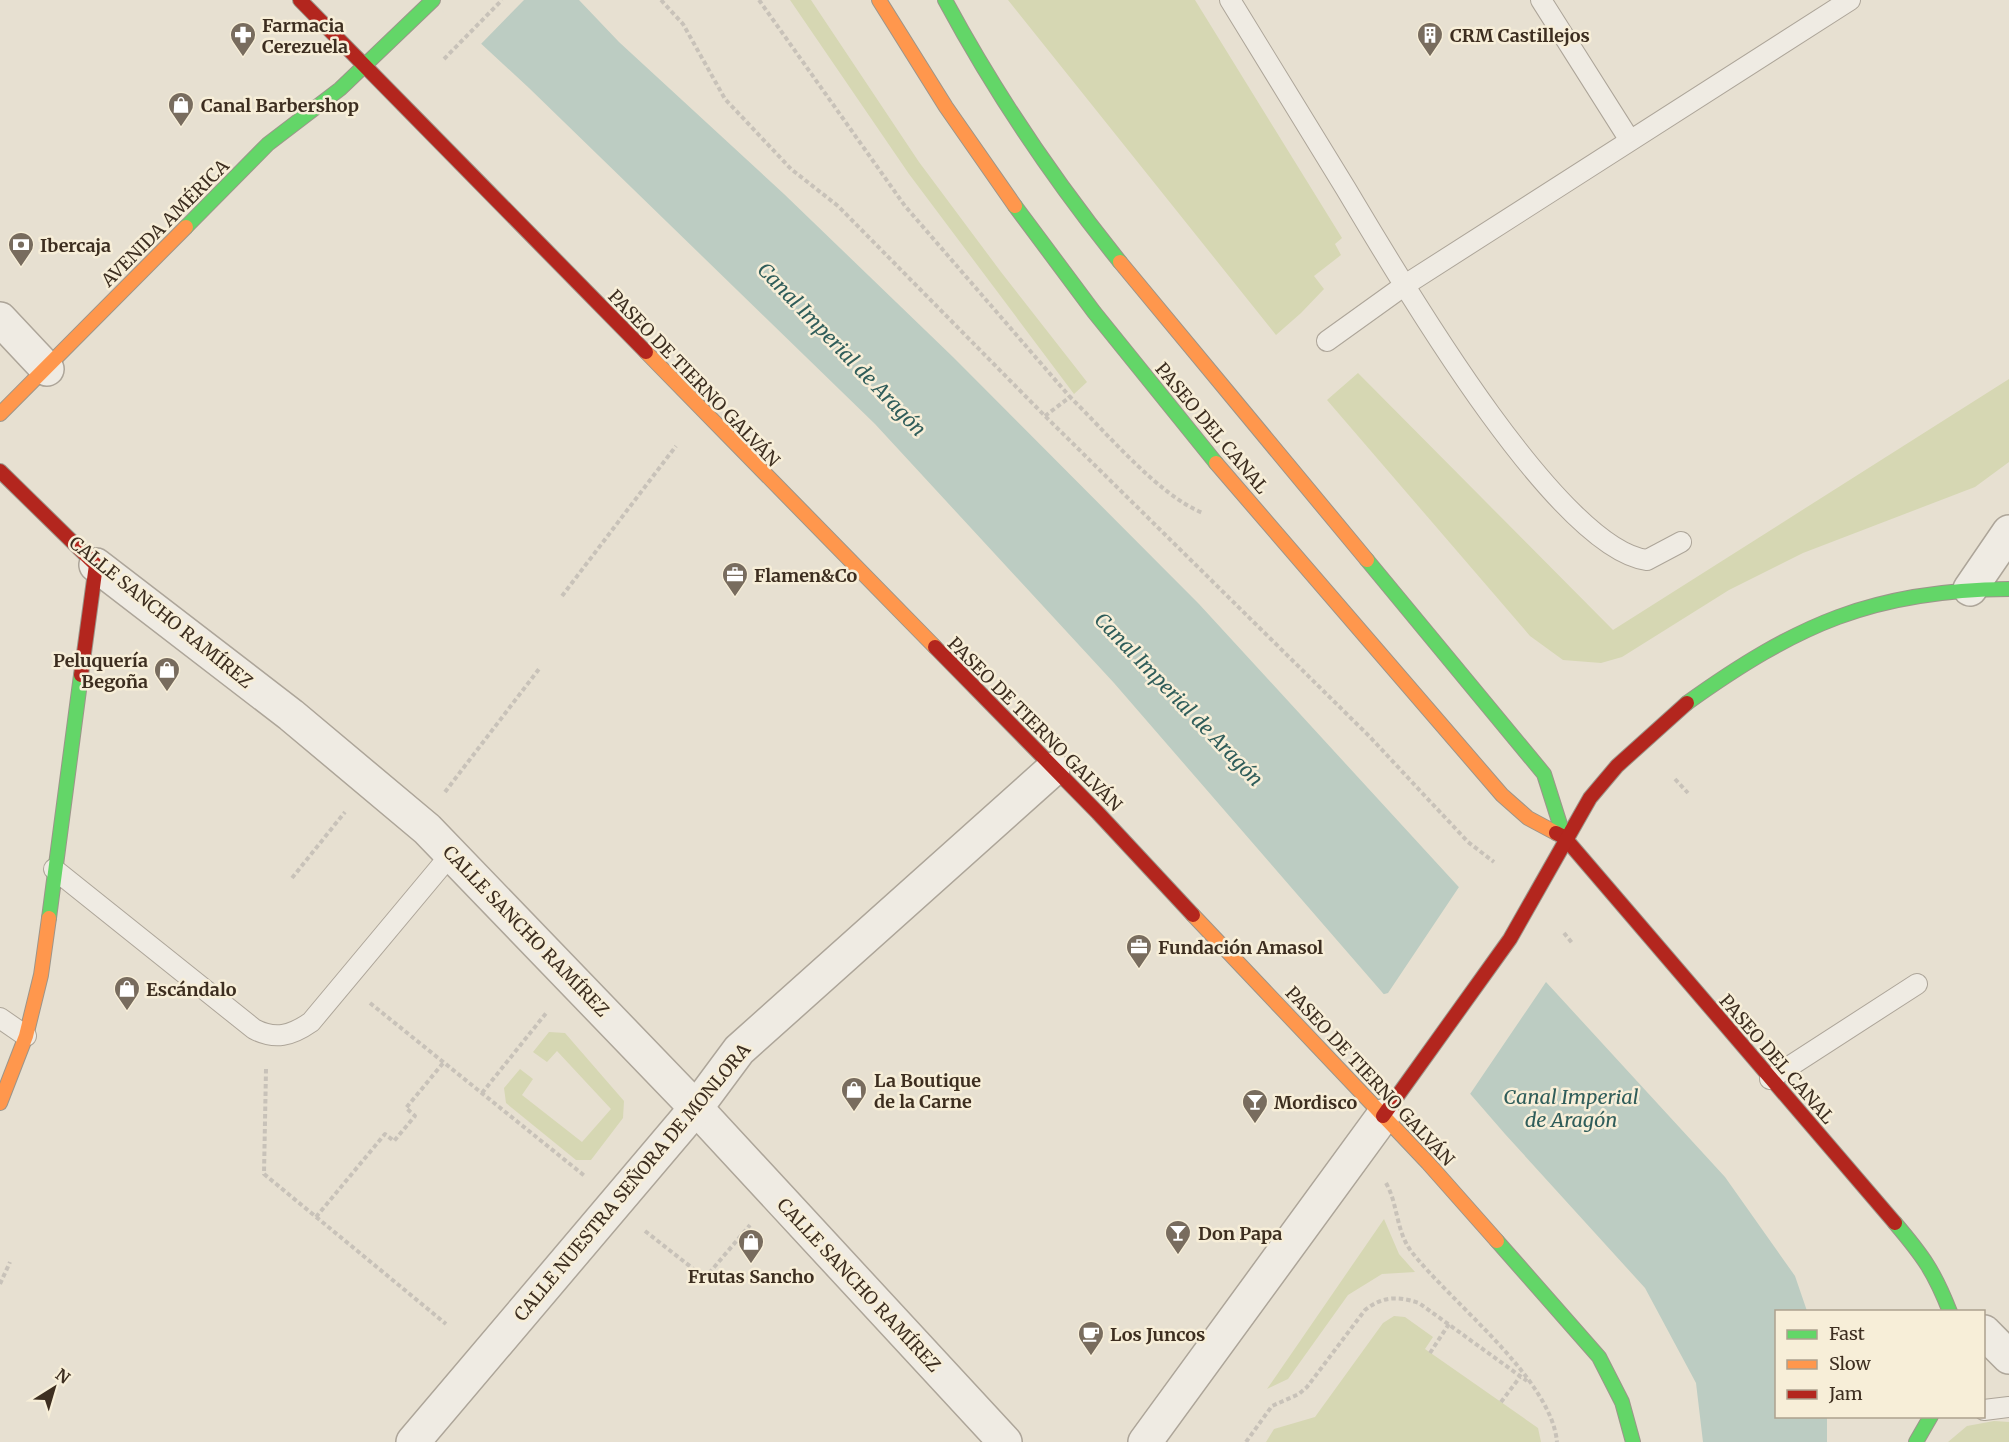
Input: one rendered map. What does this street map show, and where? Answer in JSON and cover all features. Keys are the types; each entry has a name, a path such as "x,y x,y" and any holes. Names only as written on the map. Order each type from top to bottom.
{"main road":[{"name":"PASEO DE TIERNO GALVÁN","path":"300,0 1164,882 1428,1163 1599,1357 1622,1402 1633,1442"},
{"name":"AVENIDA AMÉRICA","path":"0,414 268,144 340,89 433,0"},
{"name":"PASEO DEL CANAL","path":"879,0 915,60 993,176 1086,303 1162,398 1358,630 1502,795 1528,818 1564,837 1924,1257 1952,1307"},
{"name":"PASEO DEL CANAL","path":"945,0 987,75 1083,215 1239,409 1545,774 1564,837"},
{"name":"CALLE SANCHO RAMÍREZ","path":"0,471 96,564"},
{"path":"0,1103 26,1036 41,975 96,564"},
{"path":"1383,1116 1527,913 1564,837 1593,793 1625,758 1731,671 1786,639 1847,612 1896,598 1970,589 2009,589"},
{"path":"1917,1442 1933,1418"}],"street":[{"path":"0,319 47,369"},
{"path":"1970,589 2009,532"},
{"name":"CALLE SANCHO RAMÍREZ","path":"96,564 291,715 427,828 696,1108 1005,1442"},
{"name":"CALLE NUESTRA SEÑORA DE MONLORA","path":"413,1442 696,1108 739,1050 1053,769"},
{"path":"1145,1442 1383,1116"}],"lane":[{"path":"1230,0 1405,285 1499,426 1526,461 1585,524 1625,552 1641,559 1653,558 1681,542"},
{"path":"1541,0 1629,139"},
{"path":"1327,341 1405,285 1629,139 1850,0"},
{"path":"54,868 254,1029 266,1035 295,1033 311,1022 452,853"},
{"path":"1770,1079 1917,984"},
{"path":"0,1018 26,1036"},
{"path":"1985,1410 2009,1407"}],"path":[{"path":"444,59 502,0"},
{"path":"661,0 682,24 725,99 791,169 838,206 1045,416 1369,736 1468,842 1494,862"},
{"path":"759,0 905,206 1070,397 1167,493 1187,507 1208,515"},
{"path":"1045,416 1070,397"},
{"path":"562,596 676,446"},
{"path":"441,796 539,669"},
{"path":"1675,779 1688,793"},
{"path":"292,878 351,804"},
{"path":"1560,927 1572,943"},
{"path":"345,983 589,1180"},
{"path":"482,1093 551,1006"},
{"path":"266,1035 264,1174 446,1324"},
{"path":"316,1217 385,1134 394,1141 415,1116 406,1108 444,1062"},
{"path":"1383,1179 1389,1189 1399,1226 1410,1250 1533,1384 1549,1412 1557,1442"},
{"path":"642,1228 705,1278 754,1220"},
{"path":"0,1284 10,1262"},
{"path":"1245,1442 1272,1406 1294,1397 1307,1387 1365,1310 1376,1302 1395,1298 1419,1303 1520,1377 1533,1384"},
{"path":"1430,1353 1449,1324"},
{"path":"1501,1402 1520,1377"}],"green space":[{"path":"790,0 811,0 919,162 1087,382 1074,394 909,174"},
{"path":"1008,0 1195,0 1342,238 1335,244 1341,255 1314,276 1324,289 1276,335"},
{"path":"1358,373 1613,630 2009,379 2009,462 1975,487 1803,553 1729,590 1622,657 1601,663 1563,660 1530,636 1327,400"},
{"path":"549,1032 565,1033 624,1101 623,1118 591,1160 576,1160 506,1103 504,1088 520,1069 533,1079 522,1095 582,1142 611,1109 557,1051 547,1062 533,1052"},
{"path":"1384,1219 1399,1254 1415,1272 1382,1274 1348,1295 1288,1379 1267,1389"},
{"path":"1394,1316 1405,1317 1433,1337 1425,1349 1538,1428 1541,1442 1266,1442 1274,1429 1315,1417 1383,1323"},
{"path":"1994,1421 2009,1422 2009,1442 1948,1442 1967,1426"}],"water":[{"name":"Canal Imperial de Aragón","path":"434,0 579,0 619,42 784,194 953,357 1199,604 1725,1177 1795,1276 1807,1310 1775,1310 1775,1418 1827,1418 1827,1442 1703,1442 1696,1383 1645,1288 1505,1134 1114,683 875,424 529,88"}],"pier":[{"path":"431,0 524,0 479,46"},
{"path":"1461,884 1548,979 1468,1097 1381,995 1388,993"}],"traffic: fast":[{"path":"186,227 268,144 340,89 433,0"},
{"path":"945,0 984,69 1026,135 1120,262"},
{"path":"1015,206 1094,312 1216,463"},
{"path":"1367,560 1544,774 1564,837"},
{"path":"1687,703 1764,652 1838,617 1876,605 1917,596 2009,589"},
{"path":"49,918 81,675"},
{"path":"1895,1223 1927,1265 1939,1285 1949,1310"},
{"path":"1497,1241 1599,1357 1622,1402 1633,1442"},
{"path":"1916,1442 1930,1418"}],"traffic: slow":[{"path":"879,0 946,107 1015,206"},
{"path":"0,414 186,227"},
{"path":"1120,262 1367,560"},
{"path":"646,352 935,647"},
{"path":"1216,463 1502,795 1528,818 1556,833"},
{"path":"1193,915 1428,1163 1497,1241"},
{"path":"0,1103 26,1036 41,975 49,918"}],"traffic: jam":[{"path":"300,0 646,352"},
{"path":"0,471 96,565 81,675"},
{"path":"935,647 1098,813 1193,915"},
{"path":"1383,1116 1510,939 1590,798 1617,766 1687,703"},
{"path":"1556,833 1564,837 1895,1223"}],"place":[{"name":"Farmacia Cerezuela","path":"243,58"},
{"name":"CRM Castillejos","path":"1430,58"},
{"name":"Canal Barbershop","path":"181,128"},
{"name":"Ibercaja","path":"21,268"},
{"name":"Flamen&Co","path":"735,598"},
{"name":"Peluquería Begoña","path":"167,693"},
{"name":"Fundación Amasol","path":"1139,970"},
{"name":"Escándalo","path":"127,1012"},
{"name":"La Boutique de la Carne","path":"854,1113"},
{"name":"Mordisco","path":"1255,1125"},
{"name":"Don Papa","path":"1178,1256"},
{"name":"Frutas Sancho","path":"751,1265"},
{"name":"Los Juncos","path":"1091,1357"}]}
